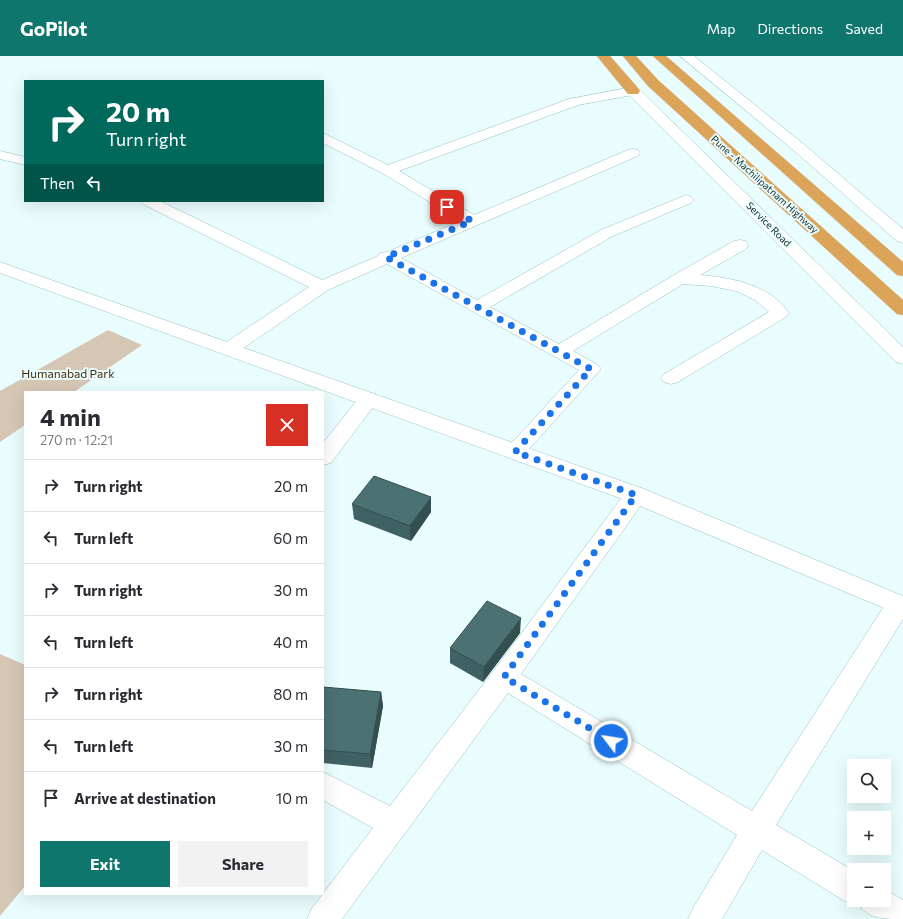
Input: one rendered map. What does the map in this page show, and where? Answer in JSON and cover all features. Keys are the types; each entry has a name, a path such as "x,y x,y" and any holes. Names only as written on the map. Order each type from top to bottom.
{"highway":[{"path":"603,56 633,91"},
{"name":"Pune - Machilipatnam Highway","path":"629,56 653,83 903,310"},
{"path":"659,56 903,271"}],"street":[{"path":"686,56 748,104 809,155 903,238"},
{"path":"387,170 574,102 633,91"},
{"name":"Service Road","path":"633,91 903,358"},
{"path":"324,138 387,170 472,221"},
{"path":"229,349 322,286 386,257 632,153"},
{"path":"0,155 24,161"},
{"path":"477,307 606,233 686,200"},
{"path":"150,202 322,286"},
{"path":"559,352 680,279 740,245"},
{"path":"386,257 591,369 515,452"},
{"path":"0,267 636,495 902,605 757,830 704,919"},
{"path":"671,378 780,313 762,297 736,285 712,280 680,279"},
{"path":"324,457 369,399"},
{"path":"323,919 504,677 636,495"},
{"path":"504,677 847,884"},
{"path":"324,786 394,824"},
{"path":"885,907 903,918"}],"green space":[{"name":"Humanabad Park","path":"108,330 142,345 75,391 24,391 24,426 0,442 0,391"},
{"path":"0,654 24,665 24,887 0,916"}],"building":[{"path":"374,476 431,497 410,526 352,504"},
{"path":"487,601 521,618 484,667 450,648"},
{"path":"324,687 381,692 370,754 324,750"}],"route":[{"path":"447,207 472,221 386,257 591,369 515,452 636,495 504,677 611,741"}]}
